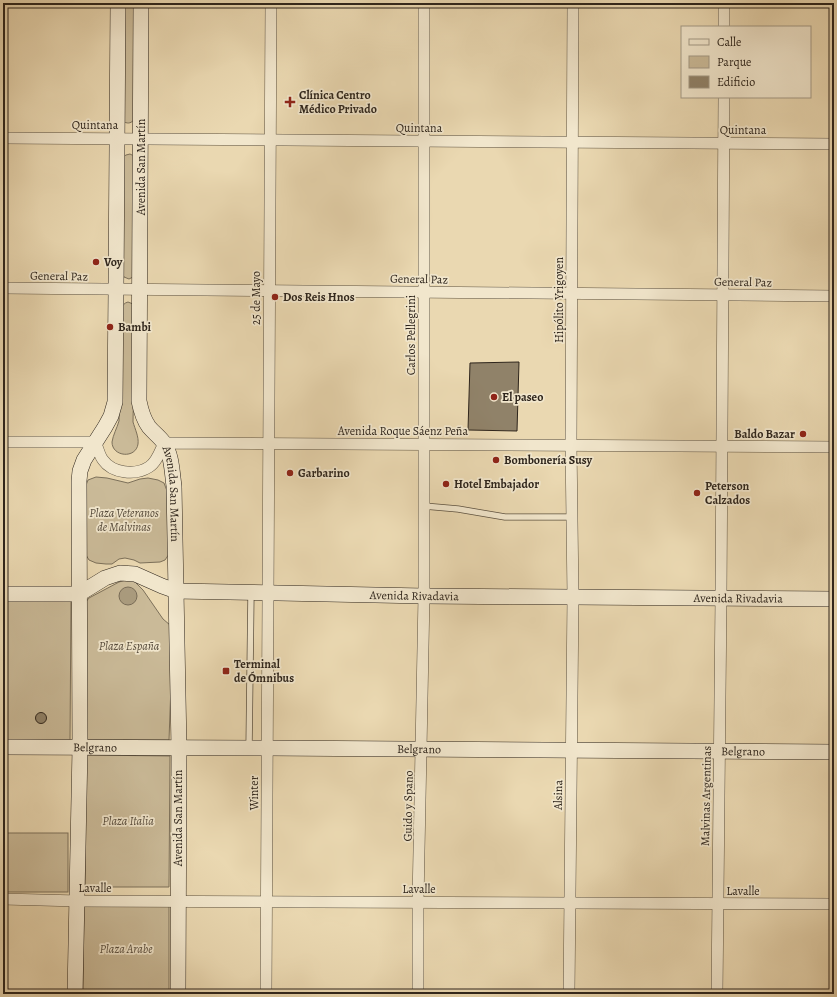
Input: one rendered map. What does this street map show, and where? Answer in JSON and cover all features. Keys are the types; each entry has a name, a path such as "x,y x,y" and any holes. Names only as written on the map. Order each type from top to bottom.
{"main road":[{"name":"Avenida San Martín","path":"75,994 80,748 79,480 80,471 84,460 111,416 115,402 118,3"},
{"name":"Avenida San Martín","path":"141,3 139,401 143,417 149,427 164,443 168,452 174,486 179,748 178,994"},
{"name":"Avenida Rivadavia","path":"79,594 105,578 120,573 135,574 176,592 251,592 424,596 834,599"},
{"path":"3,594 79,594"},
{"name":"Belgrano","path":"3,747 834,752"}],"street":[{"name":"25 de Mayo","path":"268,593 270,3"},
{"name":"Carlos Pellegrini","path":"424,3 424,596"},
{"name":"Hipólito Yrigoyen","path":"573,3 571,445 573,596"},
{"path":"724,3 724,26"},
{"name":"Malvinas Argentinas","path":"717,994 724,98"},
{"name":"Quintana","path":"3,138 834,144"},
{"name":"General Paz","path":"3,288 834,296"},
{"path":"3,442 96,442 102,459 112,468 124,472 141,471 149,467 157,458 164,443"},
{"name":"Avenida Roque Sáenz Peña","path":"164,443 834,447"},
{"name":"Winter","path":"266,994 268,593"},
{"name":"Guido y Spano","path":"418,994 418,902 424,596"},
{"name":"Alsina","path":"569,994 573,596"},
{"name":"Lavalle","path":"3,900 834,904"}],"lane":[{"path":"424,506 458,509 505,517 572,517"},
{"path":"249,748 251,592"}],"green space":[{"path":"125,3 134,3 135,119 129,123 124,122"},
{"path":"130,154 134,156 133,277 129,279 124,277 122,272 123,157"},
{"path":"128,302 133,304 135,311 133,422 138,444 133,452 124,454 116,451 112,442 119,421 121,309 124,304"},
{"name":"Plaza Veteranos de Malvinas","path":"96,477 128,483 148,478 164,483 167,491 169,554 165,560 160,562 140,563 125,558 119,559 112,564 106,564 96,563 89,560 86,555 85,488 88,480"},
{"name":"Plaza España","path":"126,580 134,581 143,590 163,619 173,630 169,740 86,740 85,603 89,598 119,582"},
{"path":"3,601 71,601 70,740 3,740"},
{"name":"Plaza Italia","path":"86,755 170,756 169,887 85,887"},
{"path":"3,833 68,833 68,892 3,892"},
{"name":"Plaza Arabe","path":"84,903 169,904 169,994 83,994"}],"shaded area":[{"path":"128,587 134,590 137,596 134,602 128,605 122,602 119,596 122,590"}],"building":[{"name":"El paseo","path":"519,362 517,431 468,430 470,363"},
{"path":"39,713 43,713 45,714 45,722 39,723 36,720 36,716"}],"place":[{"name":"Clínica Centro Médico Privado","path":"290,102"},
{"name":"Voy","path":"96,262"},
{"name":"Dos Reis Hnos","path":"275,297"},
{"name":"Bambi","path":"110,327"},
{"name":"El paseo","path":"494,397"},
{"name":"Baldo Bazar","path":"803,434"},
{"name":"Bombonería Susy","path":"496,460"},
{"name":"Garbarino","path":"290,473"},
{"name":"Hotel Embajador","path":"446,484"},
{"name":"Peterson Calzados","path":"697,493"},
{"name":"Terminal de Ómnibus","path":"226,671"}]}
